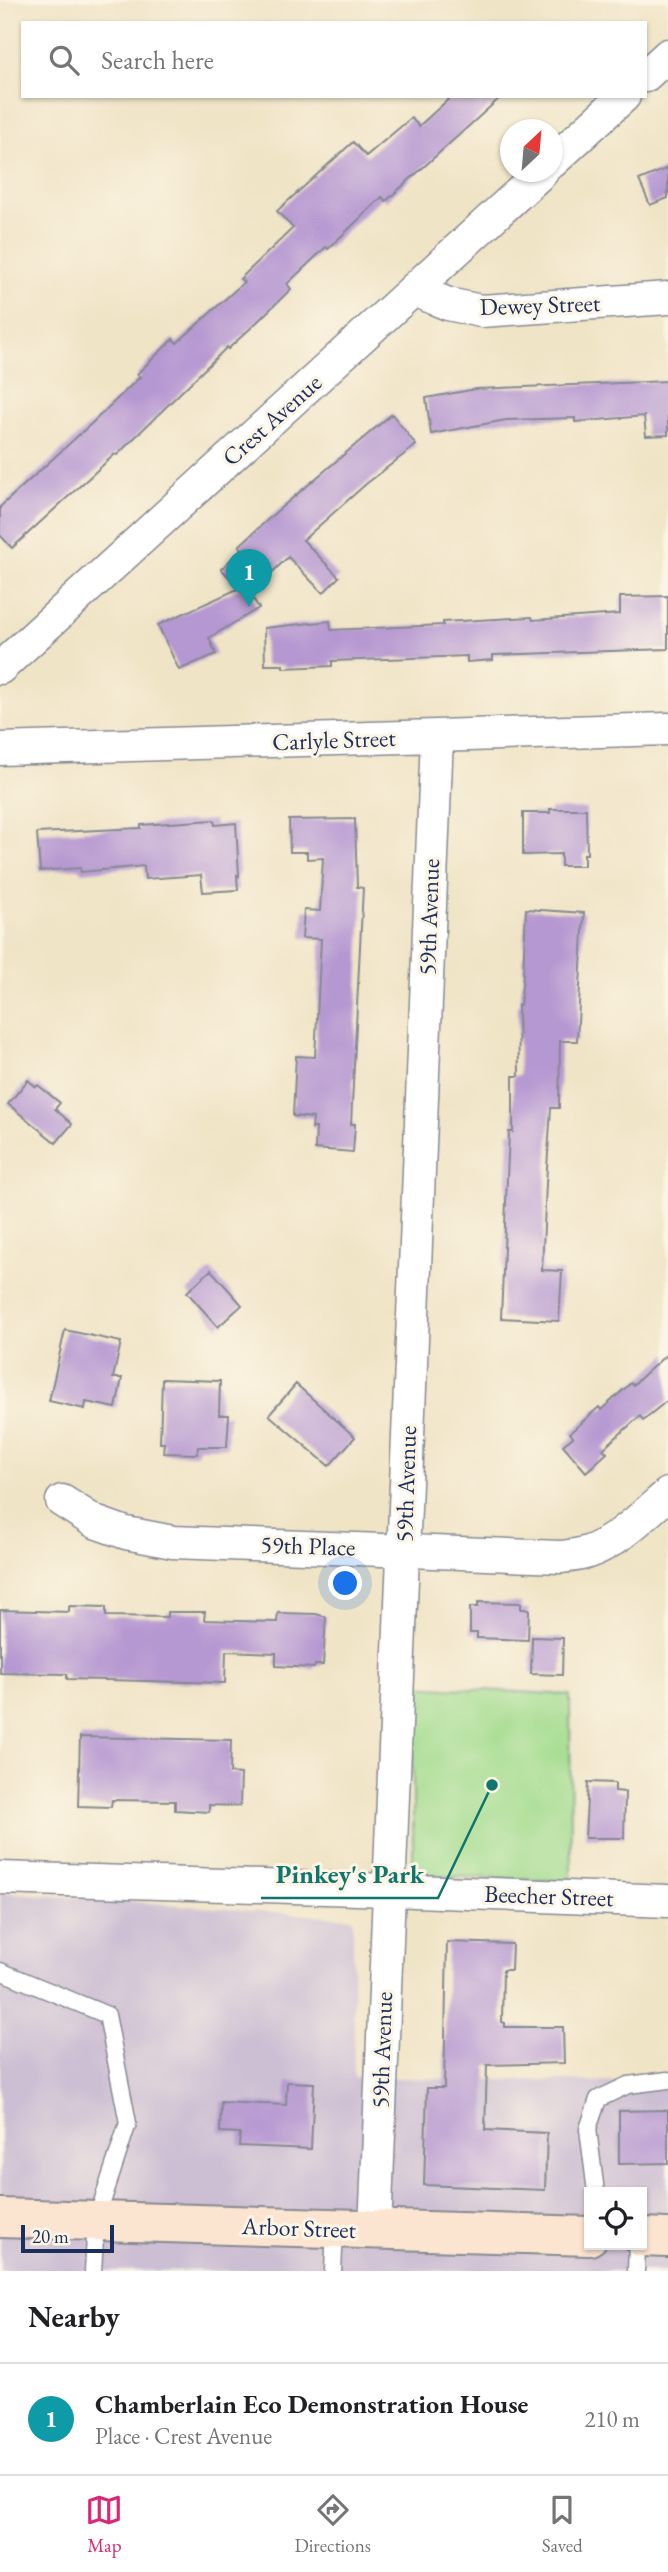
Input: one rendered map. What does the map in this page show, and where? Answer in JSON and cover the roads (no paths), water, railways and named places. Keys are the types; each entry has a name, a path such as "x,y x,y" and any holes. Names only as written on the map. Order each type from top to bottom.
{"main road":[{"name":"Arbor Street","path":"4,2218 584,2236"},
{"path":"647,2237 668,2238"}],"street":[{"path":"647,74 668,55"},
{"path":"563,152 622,98"},
{"name":"Crest Avenue","path":"0,668 531,182"},
{"name":"Dewey Street","path":"414,290 448,304 481,311 668,298"},
{"name":"Carlyle Street","path":"0,749 668,729"},
{"name":"59th Avenue","path":"375,2230 437,737"},
{"name":"59th Place","path":"62,1501 95,1522 126,1533 173,1542 561,1557 589,1552 619,1534 668,1494"},
{"name":"Beecher Street","path":"0,1878 668,1901"}],"lane":[{"path":"0,1971 107,2015 128,2123 96,2221 93,2271"},
{"path":"595,2187 588,2129 598,2099 628,2085 668,2080"},
{"path":"332,2271 335,2229"},
{"path":"636,2271 637,2250"}],"place":[{"name":"Chamberlain Eco Demonstration House","path":"249,607"},
{"name":"Pinkey's Park","path":"492,1785"}]}
